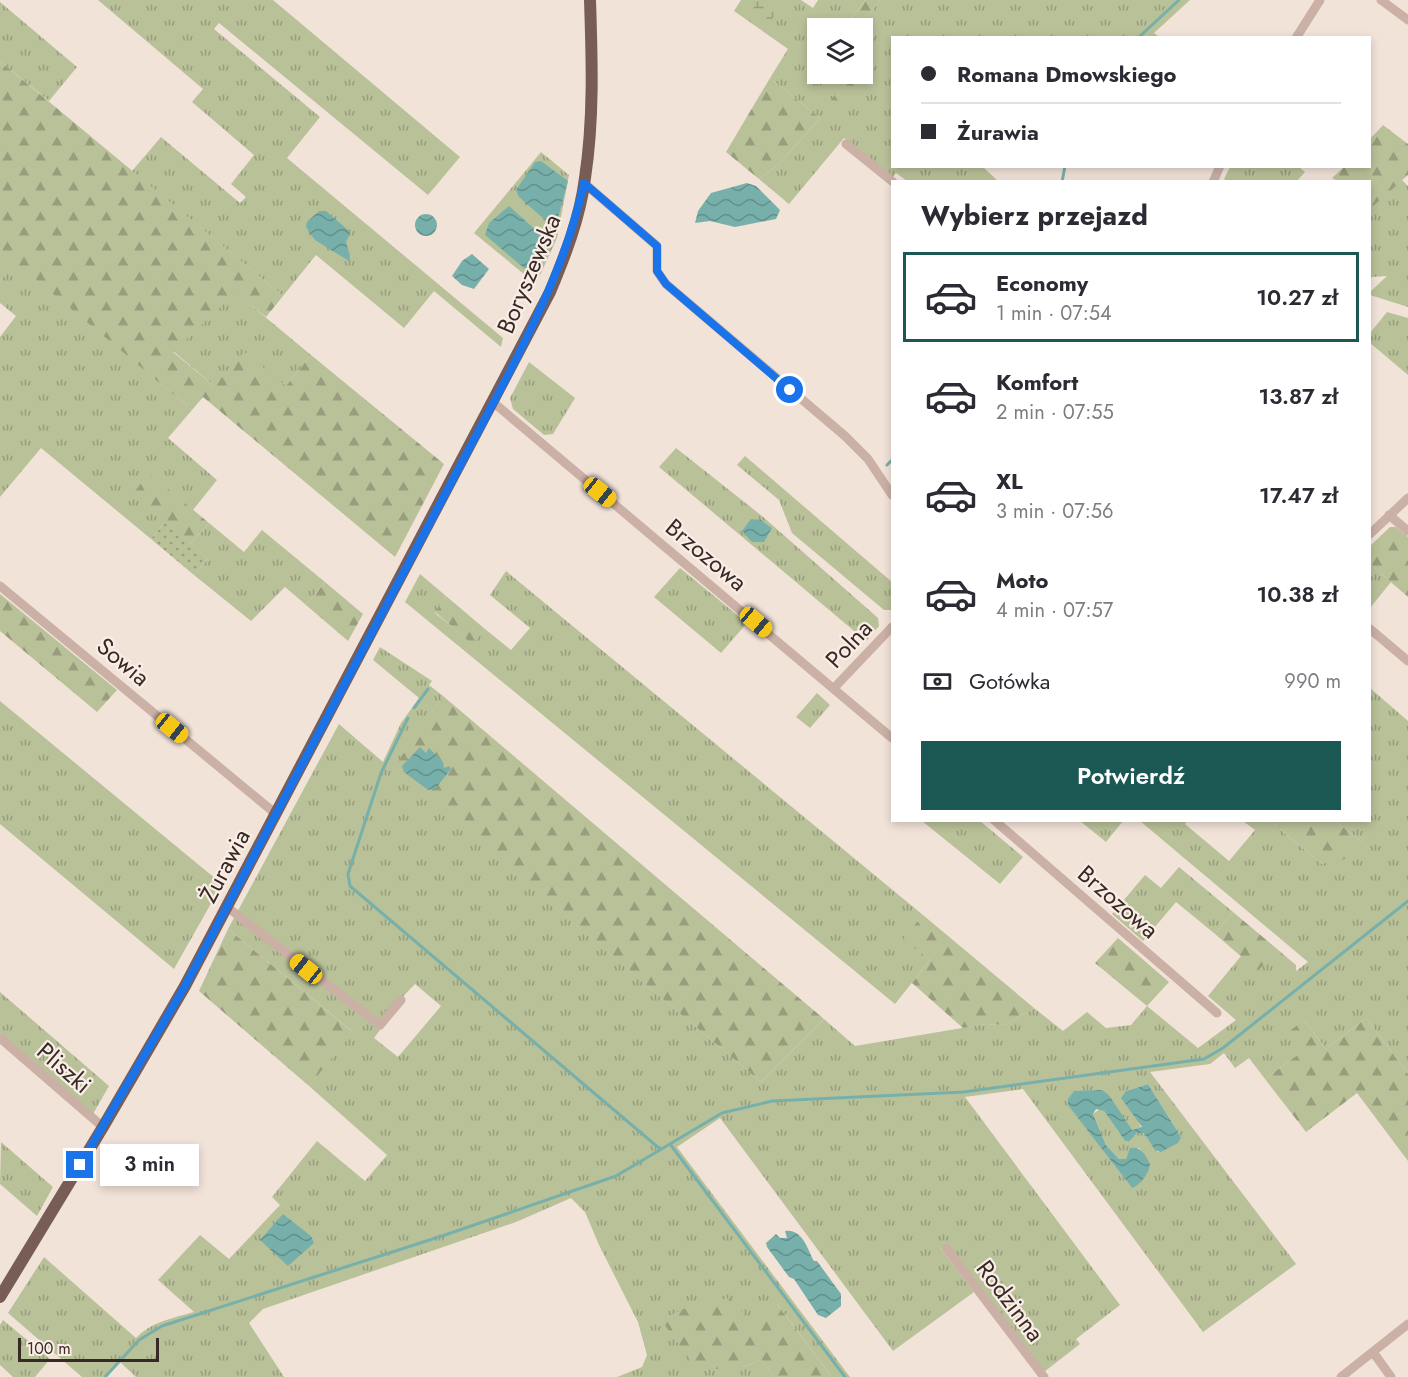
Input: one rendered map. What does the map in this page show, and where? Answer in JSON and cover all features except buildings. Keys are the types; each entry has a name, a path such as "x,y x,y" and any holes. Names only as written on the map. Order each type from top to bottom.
{"main road":[{"name":"Boryszewska","path":"471,446 554,281 571,237 584,183 593,89 590,0"},
{"name":"Żurawia","path":"0,1297 103,1127 227,907 471,446"}],"street":[{"path":"1297,36 1320,0"},
{"path":"1381,0 1408,20"},
{"path":"846,144 891,180"},
{"path":"584,183 657,246 657,271 666,284 845,436 868,459 891,494"},
{"name":"Brzozowa","path":"494,403 891,737"},
{"path":"1371,533 1408,498"},
{"path":"1389,515 1408,531"},
{"path":"1371,519 1378,525"},
{"name":"Sowia","path":"0,586 276,814"},
{"name":"Polna","path":"834,688 891,628"},
{"path":"1371,630 1408,661"},
{"name":"Brzozowa","path":"996,822 1217,1013"},
{"path":"227,907 380,1025 401,1000"},
{"name":"Pliszki","path":"0,1038 103,1127"},
{"name":"Rodzinna","path":"946,1248 1044,1377"},
{"path":"1341,1377 1408,1324"},
{"path":"1373,1352 1391,1377"}],"green space":[{"path":"98,0 273,0 460,157 428,195 219,23 214,29 320,117 287,158 503,338 501,347 434,291 404,328 316,255 283,296 132,171 161,137 240,203 246,197 231,184 254,155 192,102 203,89"},
{"path":"741,0 801,0 813,8 818,0 866,0 851,18 807,18 807,84 848,84 833,98 862,94 860,84 873,84 873,18 866,18 880,0 1190,0 1154,33 1158,36 891,36 891,168 984,168 997,180 906,180 896,173 893,177 844,138 789,204 759,179 779,164 820,118 770,78 788,49 734,11"},
{"path":"758,0 784,0 772,18 761,22 752,10"},
{"path":"866,0 880,0 866,18 851,18"},
{"path":"0,2 77,67 49,101 0,61"},
{"path":"0,61 283,296 266,317 235,293 173,352 214,386 244,352 286,386 311,355 444,464 395,557 203,397 192,410 15,262 0,281"},
{"path":"770,78 820,118 779,164 759,179 726,152"},
{"path":"848,84 861,84 863,94 851,104 836,104 832,98"},
{"path":"1383,125 1408,144 1408,175 1371,208 1371,180 1335,180 1332,178 1343,168 1371,168 1371,138"},
{"path":"541,152 569,175 557,238 536,284 474,233"},
{"path":"1230,168 1300,168 1305,172 1298,180 1224,179"},
{"path":"1402,180 1408,186 1408,307 1371,295 1371,291 1387,276 1371,277 1371,206"},
{"path":"15,261 192,410 168,438 217,480 193,510 149,474 133,495 165,522 151,539 41,448 0,497 0,337 16,316 0,303 0,281"},
{"path":"235,292 311,355 286,386 214,386 173,351"},
{"path":"1387,312 1408,318 1408,375 1371,344 1371,332"},
{"path":"529,362 575,398 553,434 544,435 513,409 510,398"},
{"path":"676,448 762,516 878,618 879,626 866,641 659,467"},
{"path":"745,456 891,581 891,610 884,610 792,533 779,500 737,465"},
{"path":"149,473 209,523 190,544 132,495"},
{"path":"165,522 208,559 194,575 151,539"},
{"path":"209,523 244,552 262,530 325,582 306,605 285,587 251,621 194,575 208,559 190,544"},
{"path":"1390,527 1396,527 1408,537 1408,597 1371,565 1371,545"},
{"path":"1371,565 1391,582 1371,607"},
{"path":"680,568 747,623 721,653 654,597"},
{"path":"506,571 923,915 904,939 930,960 895,1004 405,602 420,574 446,596 435,613 472,643 485,629 511,650 530,628 490,595"},
{"path":"325,582 363,614 348,641 306,605"},
{"path":"0,594 117,690 97,712 0,631"},
{"path":"446,596 485,629 472,644 435,612"},
{"path":"380,647 432,681 429,685 443,696 393,770 761,1082 824,1019 855,1046 986,1024 1005,1025 1034,1008 1063,1031 1087,1012 1106,1028 1131,1025 1147,1006 1198,1048 1236,1020 1208,996 1241,956 1258,970 1277,949 1296,965 1296,971 1308,962 1141,822 1186,822 1185,824 1229,861 1255,830 1244,822 1271,822 1322,864 1361,841 1336,822 1371,822 1371,689 1408,721 1408,1074 1366,1018 1326,1049 1304,1020 1300,1053 1265,1079 1249,1058 1235,1068 1224,1053 1210,1064 1150,1072 1296,1264 1203,1332 1023,1089 965,1097 1120,1305 1076,1339 1080,1344 1044,1372 947,1245 941,1249 974,1292 893,1351 720,1118 677,1147 850,1377 832,1377 777,1304 751,1324 743,1367 761,1360 774,1377 617,1377 642,1367 647,1355 638,1322 585,1212 571,1198 516,1222 263,1309 249,1323 284,1377 136,1377 120,1362 107,1377 82,1377 8,1313 44,1257 136,1338 155,1324 194,1312 158,1280 200,1235 229,1259 280,1205 272,1197 317,1141 365,1181 387,1155 309,1086 352,1031 228,929 339,724 383,762 401,723 419,698 373,660","holes":["415,984 441,1006 398,1057 374,1038 380,1030 375,1026","1148,1084 1181,1137 1158,1152 1144,1133 1137,1133 1130,1141 1125,1141 1104,1111 1100,1109 1093,1114 1106,1145 1119,1159 1126,1159 1129,1152 1139,1148 1144,1154 1132,1188 1069,1105 1109,1095 1130,1130 1141,1128 1126,1091"]},
{"path":"817,693 830,705 810,728 796,717"},
{"path":"443,696 824,1019 761,1082 392,770"},
{"path":"0,701 222,884 174,969 0,824"},
{"path":"923,822 981,822 1023,857 1000,884"},
{"path":"1081,822 1122,822 1106,842"},
{"path":"1271,822 1336,822 1361,841 1345,859 1322,864"},
{"path":"1179,867 1233,912 1215,934 1176,902 1143,941 1112,914 1145,875 1161,888"},
{"path":"1233,912 1277,949 1258,971 1215,934"},
{"path":"923,915 1034,1008 1005,1025 986,1024 963,1028 912,983 930,960 903,939"},
{"path":"228,929 353,1032 309,1086 199,991"},
{"path":"1118,938 1169,982 1147,1006 1095,963"},
{"path":"0,992 109,1086 93,1114 0,1033"},
{"path":"1366,1018 1408,1074 1408,1161 1357,1093 1306,1132 1265,1079 1300,1053 1286,1034 1304,1020 1326,1049"},
{"path":"1,1142 53,1187 37,1216 0,1184"},
{"path":"730,1298 751,1323 776,1303 832,1377 774,1377 761,1360 743,1367 698,1370 661,1320 692,1305"},
{"path":"3,1320 50,1359 35,1377 13,1377 0,1365 0,1325"}],"water":[{"path":"541,161 568,181 556,226 553,227 519,197 516,190 535,162"},
{"path":"747,183 756,186 780,210 776,219 735,227 710,221 695,223 698,211 711,193"},
{"path":"509,206 548,241 549,247 530,268 524,268 485,235 489,223"},
{"path":"319,211 326,211 348,230 350,234 346,242 349,261 315,240 306,227 307,222"},
{"path":"426,214 434,217 437,225 434,233 426,236 418,233 415,225 418,217"},
{"path":"472,254 489,269 474,289 462,285 452,276 462,261"},
{"path":"751,519 761,520 772,528 764,542 752,542 742,531"},
{"path":"420,747 426,753 429,748 443,762 444,768 449,766 451,769 436,788 428,790 404,772 402,766"},
{"path":"1148,1084 1181,1137 1178,1143 1161,1152 1155,1150 1144,1133 1137,1133 1130,1141 1125,1141 1104,1111 1096,1109 1093,1114 1106,1145 1119,1159 1126,1159 1130,1148 1137,1148 1143,1152 1150,1164 1144,1178 1132,1188 1068,1105 1068,1099 1074,1091 1102,1090 1109,1095 1132,1130 1142,1127 1121,1098 1126,1091"},
{"path":"283,1214 311,1236 314,1243 288,1266 260,1240"},
{"path":"785,1231 791,1231 801,1237 814,1261 817,1261 841,1294 841,1306 826,1318 818,1315 794,1279 789,1277 767,1247 766,1243 776,1234 780,1238 787,1238"}],"waterway":[{"path":"1140,36 1179,0"},
{"path":"1062,180 1065,168"},
{"path":"887,465 891,461"},
{"path":"414,708 428,689"},
{"path":"408,718 381,773 348,874 350,886 660,1149"},
{"path":"105,1377 139,1340 162,1326 442,1236 616,1176 722,1113 772,1101 964,1092 1204,1059 1223,1048 1408,901"},
{"path":"670,1144 845,1377"}],"route":[{"path":"80,1165 185,986 508,375 550,292 563,260 578,212 584,183 657,246 659,260 657,271 666,284 790,390"}]}
